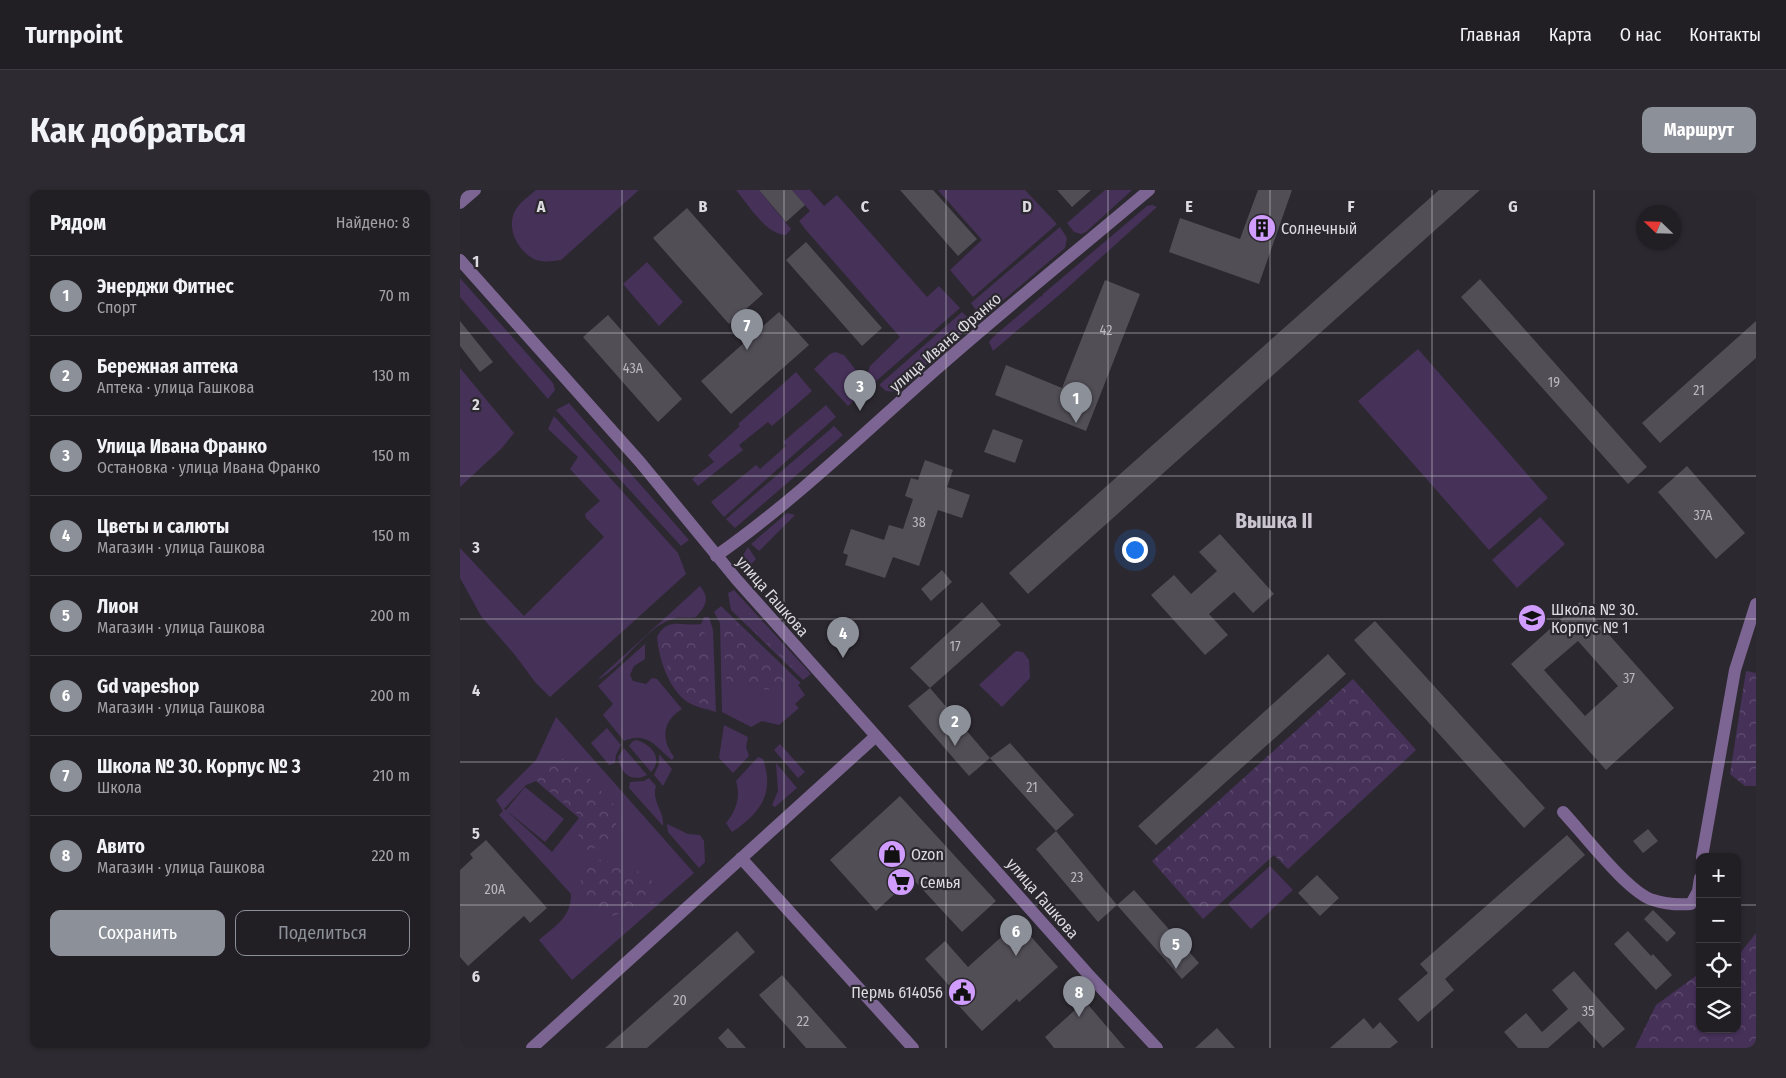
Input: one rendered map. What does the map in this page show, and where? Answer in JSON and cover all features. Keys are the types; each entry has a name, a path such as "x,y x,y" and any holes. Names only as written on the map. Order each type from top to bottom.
{"street":[{"path":"460,203 475,190"},
{"name":"улица Ивана Франко","path":"716,556 742,538 986,327 1149,190"},
{"name":"улица Гашкова","path":"460,260 640,462 716,556 1088,974 1153,1043"},
{"path":"1703,853 1735,670 1756,604"},
{"path":"532,1048 876,736"},
{"path":"1562,812 1633,890 1652,900 1676,905 1691,904 1696,895"},
{"path":"741,858 913,1048"}],"green space":[{"path":"536,190 639,190 561,260 540,261 523,251 515,239 512,226 514,213 518,206"},
{"path":"736,190 759,190 791,229 786,235 771,230 758,218"},
{"path":"792,190 810,190 824,206 837,195 927,297 939,286 960,308 875,382 868,372 870,366 900,337 799,221 810,211"},
{"path":"938,190 1025,190 1057,224 973,297 950,270 982,240"},
{"path":"1105,190 1132,190 1086,232 1081,234 1074,232 1067,223"},
{"path":"1147,206 1157,207 1065,290 993,351 989,342 992,338"},
{"path":"1060,227 1067,238 1065,248 987,314 978,313 971,303"},
{"path":"647,262 683,302 659,326 623,284"},
{"path":"460,278 553,383 555,390 548,399 460,297"},
{"path":"962,312 969,319 968,329 895,392 886,391 879,385"},
{"path":"1418,349 1548,498 1489,550 1358,401"},
{"path":"835,352 844,355 869,387 848,406 814,369 830,354"},
{"path":"460,368 514,433 502,448 460,487"},
{"path":"796,372 812,391 772,426 768,422 739,445 743,450 698,486 692,479 714,462 708,455 740,426 738,424"},
{"path":"569,403 689,540 681,546 556,410"},
{"path":"826,405 836,417 724,517 711,502 756,465 760,469 786,446 783,442"},
{"path":"554,416 678,553 686,574 550,697 535,682 515,655 481,616 460,578 460,548 524,616 604,537 586,518 585,514 600,501 570,469 578,457 548,429"},
{"path":"834,426 843,435 735,528 726,519"},
{"path":"787,513 795,515 759,551 751,544"},
{"path":"1540,517 1565,544 1517,588 1492,560"},
{"path":"748,547 756,559 746,570 740,560"},
{"path":"700,586 705,594 706,602 696,617 676,618 662,623 643,639 616,667 597,680"},
{"path":"734,590 811,674 803,680 731,610 728,593"},
{"path":"721,606 801,683 798,685 805,695 795,704 799,708 779,725 762,721 751,727 722,712 720,623 714,612"},
{"path":"744,607 794,661 792,667 735,613"},
{"path":"704,617 709,617 713,630 716,712 689,703 674,688 662,663 657,637 661,631 671,624 701,624"},
{"path":"734,620 788,673 788,681 774,690 727,686 722,627"},
{"path":"672,626 690,626 705,633 710,644 712,706 695,702 686,696 670,673 659,637"},
{"path":"645,644 645,659 634,666 630,675 633,681 646,684 652,678 657,679 682,709 670,719 667,725 666,738 674,757 672,760 645,739 632,738 624,741 603,715 613,704 598,686"},
{"path":"1016,651 1023,652 1029,660 1030,678 1002,707 979,685"},
{"path":"1746,671 1756,673 1756,786 1745,786 1730,774"},
{"path":"1353,679 1416,750 1288,869 1274,855 1203,919 1152,861"},
{"path":"556,717 694,873 572,980 539,940 557,925 565,915 571,894 499,815 503,811 496,800 536,760","holes":["536,781 579,818 552,852 507,811 545,842 564,819 525,787 506,810 504,809 526,785"]},
{"path":"724,725 748,737 746,747 749,756 733,773 719,758"},
{"path":"607,728 621,745 616,755 615,763 609,765 591,743"},
{"path":"636,740 651,748 654,752 656,762 651,772 629,746"},
{"path":"780,744 805,772 798,778 774,750"},
{"path":"624,748 647,775 636,778 624,772 618,757"},
{"path":"659,754 672,769 663,786 654,775 659,764"},
{"path":"758,757 763,759 766,771 766,792 757,810 732,832 726,823 737,804 736,781"},
{"path":"567,758 615,806 618,844 586,850 576,840 586,821 535,779 542,763"},
{"path":"776,763 797,788 775,807 772,805 778,791"},
{"path":"649,778 656,786 655,797 662,816 663,826 629,788 630,782 644,781"},
{"path":"667,824 688,834 700,835 704,841 705,862 699,868 668,832"},
{"path":"600,860 625,863 658,885 658,901 609,917 586,900 578,870"},
{"path":"1270,866 1293,890 1251,929 1228,904"},
{"path":"1756,933 1756,1048 1635,1048 1656,1005 1696,976 1696,1033 1741,1033 1741,952"}],"building":[{"path":"759,190 792,190 805,205 786,222"},
{"path":"900,190 933,190 977,239 958,256"},
{"path":"1057,190 1091,190 1072,207"},
{"name":"Солнечный","path":"1258,190 1292,190 1259,284 1169,252 1180,218 1240,239"},
{"path":"1439,190 1480,190 1028,594 1009,573"},
{"path":"687,208 763,294 729,324 653,238"},
{"path":"806,242 882,328 862,346 786,260"},
{"path":"1480,279 1647,467 1628,484 1461,297"},
{"path":"1105,280 1140,294 1086,431 995,395 1006,365 1062,388"},
{"path":"779,312 809,345 731,414 701,381"},
{"path":"608,315 682,399 658,422 583,337"},
{"path":"460,321 493,362 480,372 460,346"},
{"path":"1756,321 1756,358 1660,443 1642,423"},
{"path":"993,429 1023,440 1015,463 984,452"},
{"path":"925,460 953,470 947,487 970,495 962,518 938,510 919,566 893,557 885,578 845,565 848,555 843,553 851,529 884,540 889,525 903,529 913,499 905,496 911,478 918,480"},
{"path":"1687,466 1745,533 1716,559 1658,492"},
{"path":"1220,534 1274,594 1253,613 1234,592 1209,614 1228,635 1205,655 1151,595 1174,575 1191,594 1217,571 1199,552"},
{"path":"942,570 952,582 931,601 921,589"},
{"path":"982,602 1001,625 930,688 910,668"},
{"path":"1580,602 1674,708 1606,770 1511,664","holes":["1578,641 1618,686 1585,716 1544,670"]},
{"path":"1375,621 1545,808 1524,828 1354,640"},
{"path":"1328,654 1346,674 1156,845 1138,826"},
{"path":"930,688 990,758 969,776 908,706"},
{"path":"1010,743 1074,815 1056,831 990,758"},
{"path":"900,796 996,901 962,932 912,878 876,911 830,860"},
{"path":"1648,829 1658,841 1643,853 1633,841"},
{"path":"1056,831 1117,905 1098,922 1036,849"},
{"path":"1567,835 1585,855 1445,979 1454,990 1418,1022 1398,999 1428,973 1420,964"},
{"path":"486,840 547,908 530,923 524,916 468,966 460,957 460,870 473,858 470,854"},
{"path":"1317,875 1339,898 1320,916 1298,893"},
{"path":"1134,890 1199,963 1182,979 1117,905"},
{"path":"1653,910 1676,933 1667,942 1644,919"},
{"path":"1018,922 1058,967 1019,1002 1017,999 982,1031 959,1006 964,1002 925,959 945,941 968,967"},
{"path":"737,931 755,952 647,1048 605,1048"},
{"path":"1628,931 1672,975 1656,990 1614,944"},
{"path":"1574,971 1625,1029 1603,1048 1579,1021 1548,1048 1518,1048 1504,1032 1526,1013 1542,1032 1568,1009 1552,990"},
{"path":"782,975 847,1048 806,1048 759,995"},
{"path":"1085,1001 1125,1048 1054,1048 1045,1037"},
{"path":"1364,1018 1373,1029 1380,1022 1398,1042 1390,1048 1330,1048"},
{"path":"728,1028 746,1048 727,1048 718,1038"},
{"path":"1217,1028 1235,1048 1195,1048"}],"place":[{"name":"Солнечный","path":"1262,228"},
{"name":"Школа № 30. Корпус № 3","path":"747,350"},
{"name":"Улица Ивана Франко","path":"860,411"},
{"name":"Энерджи Фитнес","path":"1076,423"},
{"name":"Школа № 30. Корпус № 1","path":"1532,618"},
{"name":"Цветы и салюты","path":"843,658"},
{"name":"Бережная аптека","path":"955,746"},
{"name":"Ozon","path":"892,854"},
{"name":"Семья","path":"901,882"},
{"name":"Gd vapeshop","path":"1016,956"},
{"name":"Лион","path":"1176,969"},
{"name":"Пермь 614056","path":"962,992"},
{"name":"Авито","path":"1079,1017"}],"district":[{"name":"Вышка II","path":"1274,521"}]}
